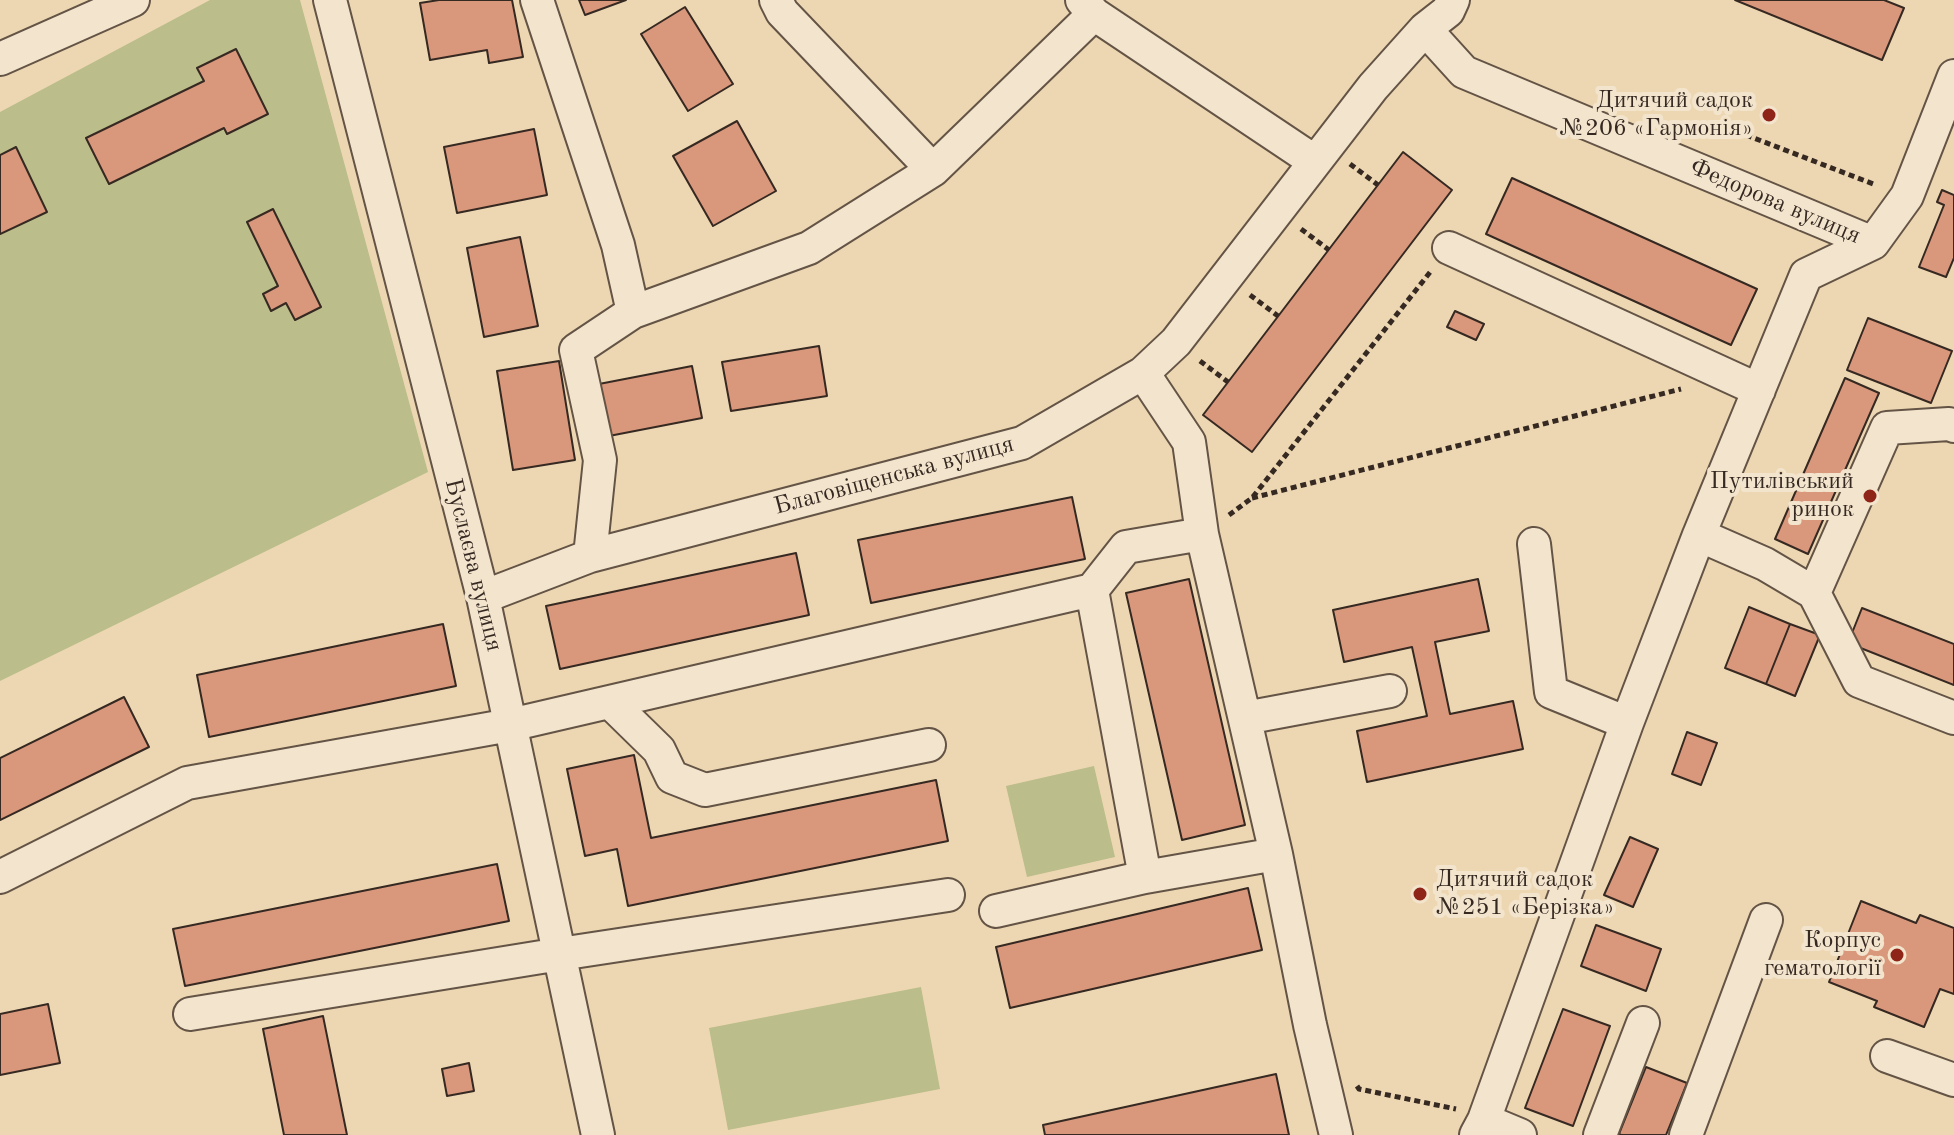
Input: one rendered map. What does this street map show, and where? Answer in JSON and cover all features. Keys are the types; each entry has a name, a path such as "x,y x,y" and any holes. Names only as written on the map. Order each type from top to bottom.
{"street":[{"path":"0,59 133,0"},
{"name":"Буслаєва вулиця","path":"330,0 483,597 598,1135"},
{"path":"537,0 618,245 633,312"},
{"path":"776,0 782,12 933,170"},
{"name":"Благовіщенська вулиця","path":"483,597 590,556 1022,443 1143,373 1176,342 1373,87 1425,29 1448,11 1453,0"},
{"path":"590,556 600,460 576,350 633,312 809,248 933,170 1088,7 1314,161"},
{"name":"Федорова вулиця","path":"1425,29 1464,72 1873,243"},
{"path":"1520,1135 1480,1128 1627,723 1699,535 1806,275 1873,243 1907,196 1954,76"},
{"path":"1449,248 1759,390"},
{"path":"1143,373 1189,442 1202,534 1276,854 1310,1025 1336,1135"},
{"path":"1814,593 1887,428 1954,426"},
{"path":"0,877 187,783 510,725 1092,590 1126,547 1202,534"},
{"path":"1699,535 1765,564 1814,593 1859,681 1954,718"},
{"path":"1534,544 1551,692 1627,723"},
{"path":"1092,590 1145,877"},
{"path":"1245,718 1390,691"},
{"path":"610,702 659,750 672,777 705,790 929,745"},
{"path":"996,911 1145,877 1276,854"},
{"path":"190,1014 948,895"},
{"path":"1686,1135 1766,920"},
{"path":"1600,1135 1643,1023"},
{"path":"1887,1056 1954,1080"}],"path":[{"path":"1746,135 1907,196"},
{"path":"1202,534 1252,498 1449,248"},
{"path":"1252,498 1730,376"},
{"path":"1351,1078 1359,1089 1455,1108 1480,1128"}],"green space":[{"path":"210,0 300,0 428,472 0,681 0,112"},
{"path":"1094,766 1115,857 1027,877 1006,786"},
{"path":"921,987 940,1089 728,1130 709,1028"}],"building":[{"path":"512,0 523,57 489,63 487,50 430,60 420,3"},
{"path":"579,0 626,0 585,15"},
{"path":"1735,0 1884,0 1904,8 1882,60"},
{"path":"685,7 733,84 688,111 641,34"},
{"path":"236,49 268,114 227,134 224,128 109,184 86,138 204,81 197,68"},
{"path":"737,121 776,191 713,226 673,156"},
{"path":"534,129 547,195 457,213 444,147"},
{"path":"16,147 47,212 0,234 0,155"},
{"path":"1403,152 1452,190 1252,452 1203,415"},
{"path":"1512,178 1757,289 1731,345 1486,234"},
{"path":"1942,190 1954,195 1954,258 1946,277 1919,267 1944,205 1937,202"},
{"path":"273,209 321,307 295,320 286,303 271,311 263,294 278,286 247,222"},
{"path":"520,237 538,326 484,337 467,248"},
{"path":"1455,311 1484,324 1476,340 1447,327"},
{"path":"1868,318 1952,351 1931,403 1847,370"},
{"path":"819,346 827,396 731,411 722,362"},
{"path":"559,361 575,460 513,470 497,371"},
{"path":"692,366 702,418 609,436 599,384"},
{"path":"1845,378 1879,393 1808,554 1775,539"},
{"path":"1072,497 1085,559 871,603 858,540"},
{"path":"796,553 809,615 560,669 546,606"},
{"path":"1189,579 1245,825 1182,840 1126,593"},
{"path":"1478,579 1489,631 1435,642 1450,714 1513,701 1523,749 1367,782 1357,731 1427,716 1412,647 1344,662 1333,610"},
{"path":"1749,607 1790,624 1766,684 1725,668"},
{"path":"1862,608 1954,644 1954,685 1848,643"},
{"path":"443,624 456,686 209,737 197,675"},
{"path":"1790,624 1820,635 1795,696 1766,684"},
{"path":"124,697 149,747 0,820 0,758"},
{"path":"1687,732 1717,743 1701,785 1672,774"},
{"path":"634,755 651,838 936,780 948,841 628,906 617,849 585,856 567,769"},
{"path":"1630,837 1658,849 1633,907 1604,895"},
{"path":"497,864 509,921 185,986 173,929"},
{"path":"1248,888 1262,950 1010,1008 996,947"},
{"name":"Корпус гематології","path":"1861,901 1916,923 1920,915 1954,928 1954,994 1940,989 1924,1027 1874,1007 1877,1001 1829,982"},
{"path":"1596,925 1661,949 1646,991 1581,966"},
{"path":"48,1004 60,1063 0,1075 0,1014"},
{"path":"1563,1009 1610,1026 1573,1126 1525,1108"},
{"path":"323,1016 347,1135 284,1135 263,1029"},
{"path":"469,1063 474,1091 447,1096 442,1069"},
{"path":"1646,1067 1687,1083 1666,1135 1621,1135 1619,1134"},
{"path":"1276,1074 1289,1135 1045,1135 1043,1125"}],"place":[{"name":"Дитячий садок №206 «Гармонія»","path":"1769,115"},
{"name":"Путилівський ринок","path":"1870,496"},
{"name":"Дитячий садок №251 «Берізка»","path":"1420,894"},
{"name":"Корпус гематології","path":"1897,955"}]}
